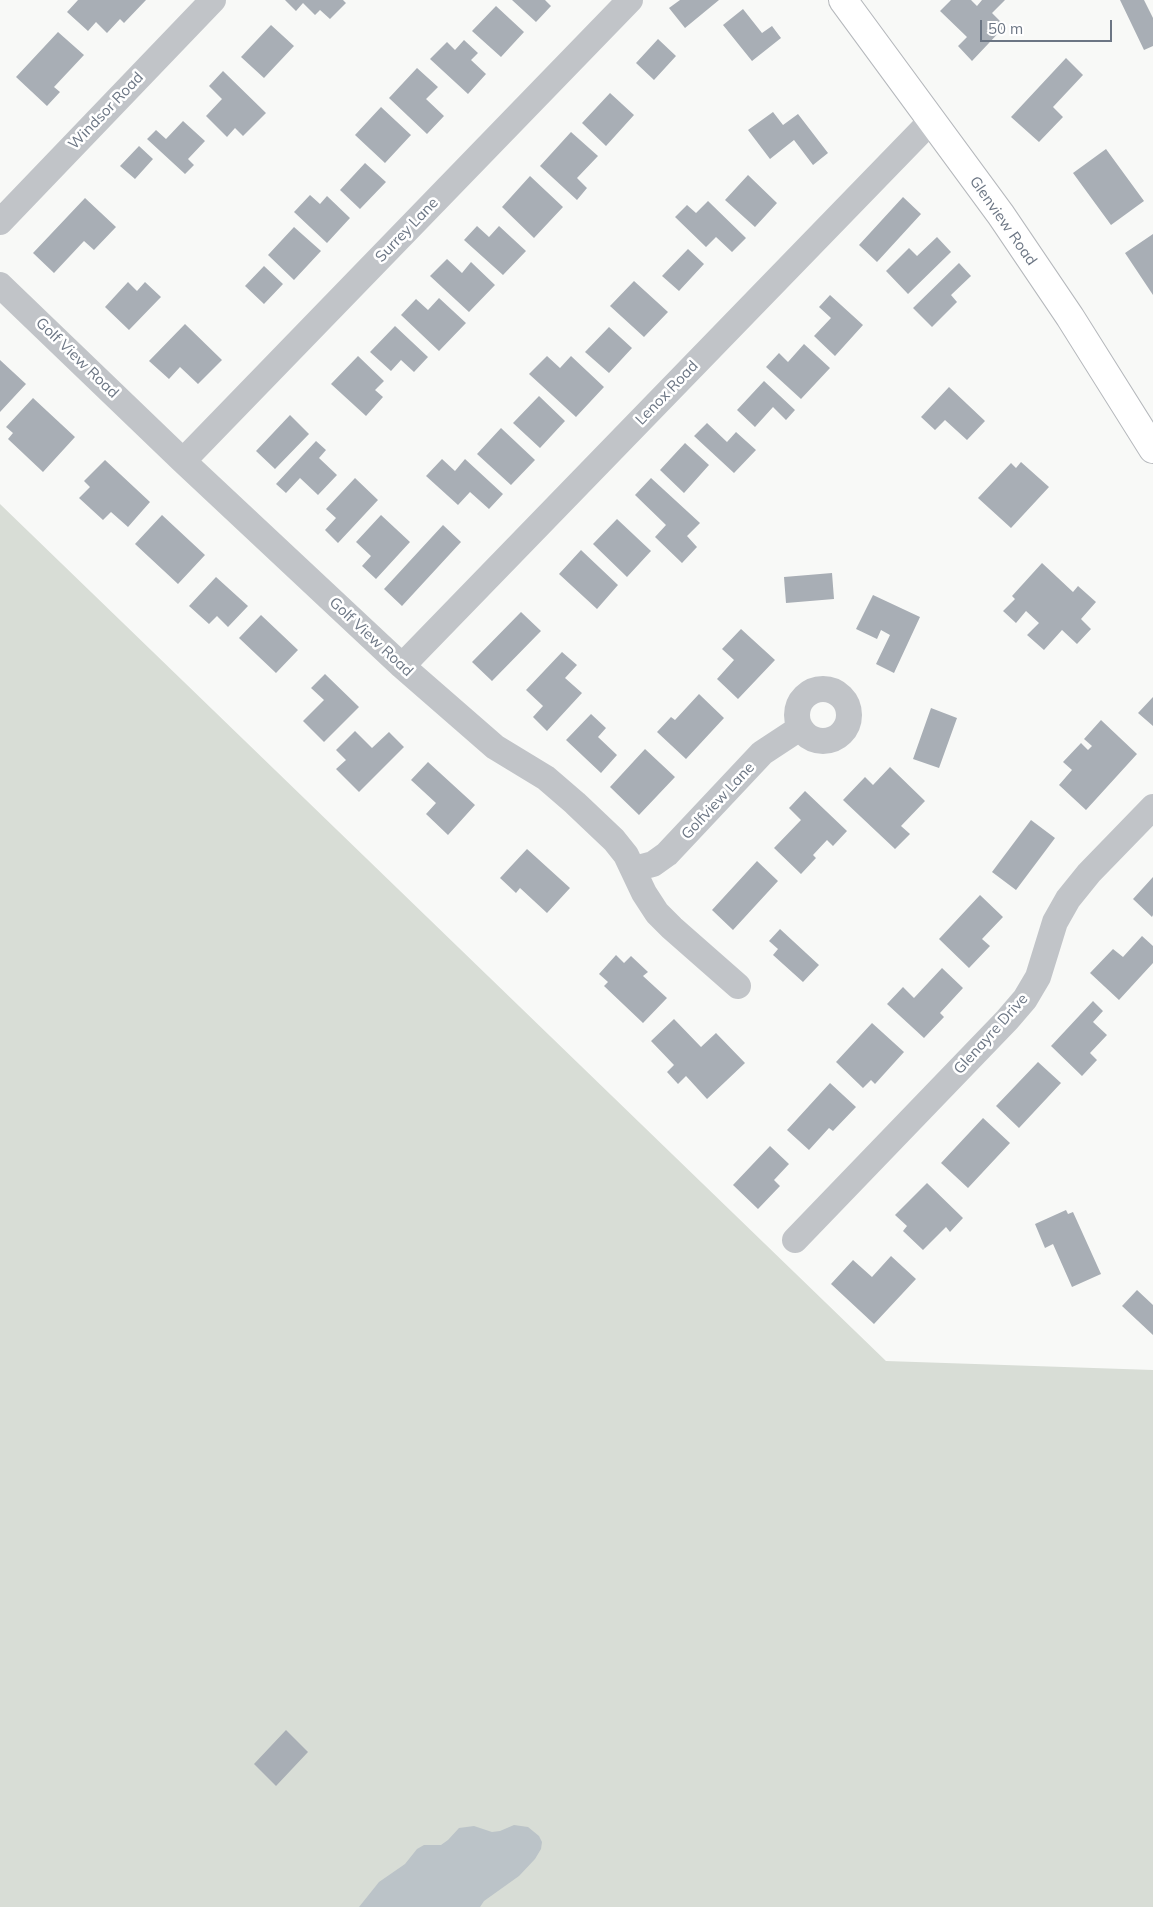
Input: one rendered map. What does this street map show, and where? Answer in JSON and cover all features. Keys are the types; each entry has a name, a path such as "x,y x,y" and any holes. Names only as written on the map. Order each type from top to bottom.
{"main road":[{"name":"Glenview Road","path":"843,0 1001,215 1064,309 1153,449"}],"street":[{"name":"Windsor Road","path":"0,222 213,0"},
{"name":"Surrey Lane","path":"184,461 630,0"},
{"name":"Lenox Road","path":"402,666 932,120"},
{"name":"Golf View Road","path":"0,285 402,666 495,747 546,778 561,790 614,840 626,855 644,893 657,913 738,986"},
{"name":"Golfview Lane","path":"634,870 653,864 667,854 762,753 779,740 800,728"},
{"name":"Glenayre Drive","path":"795,1240 1025,999 1038,977 1055,922 1068,899 1089,873 1153,806"}],"shaded area":[{"path":"0,504 886,1361 1153,1370 1153,1907 0,1907"},
{"path":"514,1825 528,1827 539,1836 542,1842 541,1849 535,1859 519,1876 484,1901 480,1907 359,1907 379,1882 405,1864 417,1849 424,1845 441,1845 459,1828 474,1826 492,1832"}],"building":[{"path":"78,0 146,0 124,23 120,19 107,33 96,22 88,31 67,12"},
{"path":"285,0 343,0 346,3 330,19 320,10 315,15 303,3 296,11"},
{"path":"512,0 545,0 551,6 536,22"},
{"path":"680,0 719,0 685,28 669,8"},
{"path":"951,0 971,0 977,6 982,0 1005,0 992,13 1005,26 972,61 958,46 967,37 940,11"},
{"path":"1120,0 1144,0 1153,18 1153,46 1144,50"},
{"path":"496,6 524,32 501,57 472,31"},
{"path":"743,9 762,33 772,26 781,38 752,61 723,25"},
{"path":"271,25 294,46 264,78 241,57"},
{"path":"58,32 84,55 54,87 60,92 47,106 16,77"},
{"path":"658,39 676,56 654,80 636,63"},
{"path":"464,40 478,53 471,60 486,74 468,94 430,59 447,42 455,50"},
{"path":"1066,58 1083,75 1053,107 1063,117 1039,142 1011,117"},
{"path":"417,68 438,87 426,99 444,116 427,134 389,98"},
{"path":"223,71 266,113 243,136 235,128 227,137 206,116 222,99 209,86"},
{"path":"610,93 634,115 606,146 582,123"},
{"path":"381,107 411,135 385,163 355,135"},
{"path":"773,112 783,125 798,114 828,153 813,165 794,140 770,159 748,130"},
{"path":"183,121 205,141 188,159 194,165 185,174 147,139 156,130 166,139"},
{"path":"571,132 598,156 577,178 587,188 577,200 540,166"},
{"path":"139,146 153,159 135,179 120,166"},
{"path":"1106,149 1144,201 1111,225 1073,173"},
{"path":"365,163 386,182 360,209 340,190"},
{"path":"748,175 777,203 755,227 725,200"},
{"path":"530,176 563,207 534,238 502,207"},
{"path":"310,195 320,204 327,196 350,218 327,243 294,212"},
{"path":"903,197 921,214 877,262 859,245"},
{"path":"85,198 116,227 94,250 84,241 54,273 33,253"},
{"path":"708,201 746,238 732,252 716,237 706,247 675,217 687,205 696,213"},
{"path":"477,226 489,237 499,226 526,251 503,275 464,240"},
{"path":"294,227 321,251 294,280 268,255"},
{"path":"1153,234 1153,295 1125,253"},
{"path":"937,237 951,252 908,294 886,271 909,248 917,256"},
{"path":"688,249 704,264 679,291 662,276"},
{"path":"447,259 462,273 471,262 495,285 469,312 430,276"},
{"path":"959,263 971,276 951,295 957,302 932,327 913,308"},
{"path":"264,266 283,284 264,304 245,286"},
{"path":"634,281 668,312 644,337 610,306"},
{"path":"128,282 137,291 145,282 161,297 129,330 105,307"},
{"path":"830,295 863,325 835,356 814,336 831,318 819,307"},
{"path":"439,298 466,323 439,351 401,315 416,299 428,310"},
{"path":"185,324 222,360 198,384 180,367 169,379 149,361"},
{"path":"395,326 428,357 414,372 401,360 391,371 370,352"},
{"path":"609,327 632,348 609,373 585,352"},
{"path":"804,344 830,368 801,399 766,367 779,353 788,362"},
{"path":"358,356 384,381 375,390 383,397 366,416 331,384"},
{"path":"547,356 560,368 571,356 604,387 576,417 529,374"},
{"path":"0,360 26,384 0,412"},
{"path":"764,381 795,410 786,420 773,407 755,427 737,410"},
{"path":"949,387 985,421 967,440 945,420 935,430 921,417"},
{"path":"539,396 565,421 540,448 513,423"},
{"path":"33,398 75,437 43,472 8,439 13,433 6,427"},
{"path":"290,415 309,434 275,469 256,451"},
{"path":"707,423 727,442 736,432 756,450 734,473 694,436"},
{"path":"501,428 535,460 511,485 477,454"},
{"path":"316,441 326,450 319,458 337,475 318,495 300,478 286,493 276,484"},
{"path":"685,443 709,465 684,493 660,470"},
{"path":"442,459 455,471 465,459 503,494 489,509 470,492 458,505 426,476"},
{"path":"105,460 150,502 128,527 111,512 103,520 79,498 90,487 84,481"},
{"path":"1021,462 1049,487 1011,528 978,498 1011,463 1016,468"},
{"path":"355,478 378,500 338,543 325,530 336,518 326,509"},
{"path":"651,478 700,523 687,536 697,547 682,563 655,537 666,525 635,495"},
{"path":"162,515 205,555 178,584 135,544"},
{"path":"381,515 410,542 376,579 362,566 371,556 356,542"},
{"path":"617,519 651,551 627,577 593,544"},
{"path":"443,525 461,542 402,606 384,589"},
{"path":"581,550 618,585 597,609 559,574"},
{"path":"1042,563 1073,592 1078,586 1096,602 1081,619 1091,629 1077,644 1062,630 1044,650 1027,635 1039,623 1026,611 1016,623 1003,611 1015,599 1012,596"},
{"path":"832,573 834,599 786,603 784,577"},
{"path":"216,577 248,606 228,627 217,616 209,624 189,606"},
{"path":"873,595 920,617 894,673 876,664 890,635 881,630 877,639 856,629"},
{"path":"521,612 541,631 492,681 472,662"},
{"path":"261,615 298,650 276,673 239,638"},
{"path":"741,629 775,660 738,699 717,679 734,660 722,649"},
{"path":"562,652 577,665 565,678 582,693 547,731 533,717 543,706 526,690"},
{"path":"325,674 359,707 324,742 303,721 324,700 311,688"},
{"path":"699,694 724,718 686,759 657,732 671,717 675,720"},
{"path":"1153,697 1153,726 1138,713"},
{"path":"931,708 957,718 939,768 913,759"},
{"path":"591,714 606,728 598,737 617,755 601,773 566,740"},
{"path":"1101,720 1137,754 1086,810 1059,785 1072,770 1063,762 1081,743 1088,750 1092,746 1084,739"},
{"path":"355,731 372,748 389,732 404,747 359,792 336,769 346,760 336,750"},
{"path":"645,749 675,777 639,815 610,787"},
{"path":"428,762 475,805 448,835 426,814 436,803 411,780"},
{"path":"890,767 925,801 901,826 910,834 895,849 843,800 865,777 873,785"},
{"path":"805,791 847,831 833,846 827,840 813,855 816,858 801,874 774,848 801,820 789,808"},
{"path":"1031,820 1055,838 1016,890 992,872"},
{"path":"527,849 570,888 547,913 520,888 516,893 500,878"},
{"path":"757,861 778,881 733,930 712,910"},
{"path":"1153,877 1153,915 1152,917 1133,899"},
{"path":"980,895 1003,917 982,939 990,946 969,968 939,939"},
{"path":"780,929 819,965 803,982 773,955 778,949 769,941"},
{"path":"1142,936 1153,946 1153,963 1119,1000 1090,973 1113,949 1123,957"},
{"path":"616,955 624,963 631,956 648,972 643,976 667,998 643,1023 604,986 608,982 599,974"},
{"path":"942,968 963,988 940,1013 944,1017 924,1038 887,1004 903,987 914,998"},
{"path":"1093,1001 1103,1011 1093,1022 1107,1035 1090,1053 1097,1060 1082,1076 1051,1046"},
{"path":"674,1019 701,1047 716,1033 745,1063 707,1099 686,1076 678,1084 667,1072 674,1065 651,1041"},
{"path":"872,1023 904,1052 875,1084 871,1080 863,1088 836,1062"},
{"path":"1038,1062 1061,1083 1019,1128 996,1106"},
{"path":"830,1083 856,1107 833,1131 829,1128 809,1150 787,1130"},
{"path":"983,1118 1010,1143 968,1188 941,1163"},
{"path":"770,1146 789,1164 774,1180 780,1186 758,1209 733,1185"},
{"path":"927,1183 963,1218 950,1232 946,1227 923,1250 903,1231 907,1226 895,1215"},
{"path":"1066,1210 1068,1214 1073,1212 1101,1274 1072,1287 1053,1244 1045,1248 1035,1224"},
{"path":"891,1256 916,1279 874,1324 831,1284 853,1260 872,1277"},
{"path":"1137,1290 1153,1305 1153,1335 1122,1306"},
{"path":"286,1730 308,1752 276,1786 254,1764"}]}
